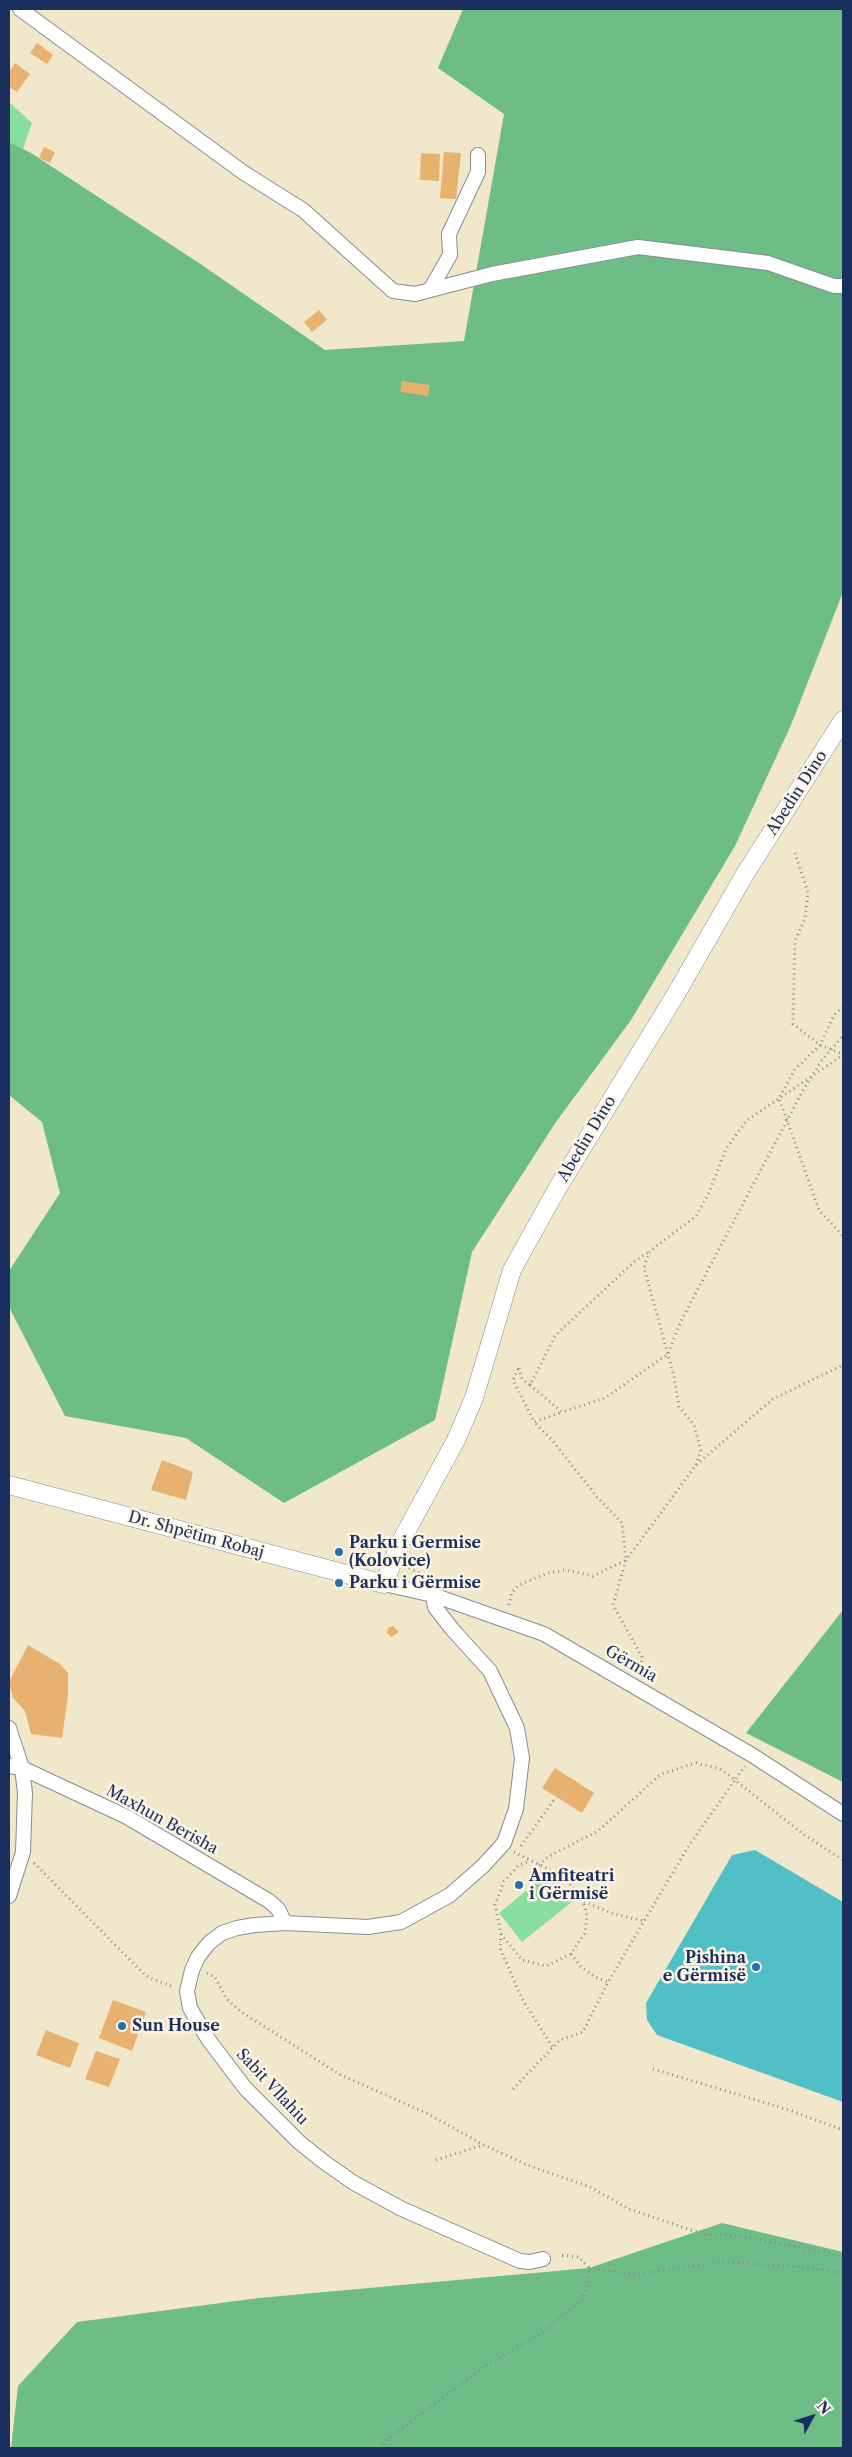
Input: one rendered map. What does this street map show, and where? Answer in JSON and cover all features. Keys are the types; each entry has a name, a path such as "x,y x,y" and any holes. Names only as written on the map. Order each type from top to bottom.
{"street":[{"path":"20,9 244,173 303,210 393,291 414,294 492,274 638,247 768,263 834,286 843,286"},
{"path":"430,290 450,255 449,234 478,172 478,155"},
{"name":"Abedin Dino","path":"384,1584 401,1542 456,1440 474,1398 512,1270 557,1189 676,994 745,874 843,720"},
{"name":"Dr. Shpëtim Robaj","path":"9,1485 384,1584"},
{"name":"Gërmia","path":"384,1584 433,1595 544,1634 638,1687 843,1814"},
{"name":"Sabit Vllahiu","path":"433,1595 435,1606 452,1629 490,1671 517,1728 521,1766 516,1809 504,1843 483,1866 450,1895 401,1922 368,1927 285,1924 237,1928 222,1933 209,1943 198,1957 192,1970 187,1991 190,2008 198,2025 240,2081 273,2117 324,2162 361,2187 411,2213 520,2261 543,2259"},
{"path":"9,1728 15,1767 26,1793 23,1852 9,1896"},
{"name":"Maxhun Berisha","path":"15,1767 126,1817 269,1900 278,1909 285,1924"}],"path":[{"path":"795,853 808,892 805,919 795,940 793,1024 820,1045 843,1055"},
{"path":"843,1007 834,1015 820,1045 795,1069 779,1098 819,1210 843,1236"},
{"path":"534,1422 605,1398 668,1354 681,1321 786,1121 813,1075 843,1036"},
{"path":"530,1385 555,1336 635,1261 696,1216 708,1195 726,1149 746,1121 843,1055"},
{"path":"650,1251 644,1267 668,1354 679,1407 694,1425 701,1451 696,1465"},
{"path":"638,1687 642,1657 613,1605 626,1560 696,1465 773,1399 843,1365"},
{"path":"562,1412 522,1378 519,1368 513,1380 528,1414 552,1440 597,1497 622,1523 626,1560"},
{"path":"500,1618 509,1607 512,1592 530,1580 547,1573 565,1570 593,1576 626,1560"},
{"path":"406,1566 424,1575"},
{"path":"513,2089 560,2040 583,2032 608,1982 688,1847 752,1756"},
{"path":"539,1865 556,1852 598,1831 661,1774 696,1764 720,1770 803,1834 843,1860"},
{"path":"515,1854 554,1800"},
{"path":"501,1934 522,1960 546,1966 571,1954 585,1933 587,1915 582,1897 562,1876 515,1854 504,1843"},
{"path":"23,1852 141,1972 161,1983 187,1991"},
{"path":"530,1861 519,1865 504,1881 495,1906 501,1934 500,1948 521,1997 553,2048"},
{"path":"583,1902 614,1914 644,1922"},
{"path":"571,1954 580,1966 595,1978 608,1982"},
{"path":"192,1970 209,1973 215,1977 226,1998 240,2011 339,2074 426,2113 484,2145 527,2165 590,2187 629,2209 703,2234 734,2235 843,2257"},
{"path":"653,2069 789,2110 843,2130"},
{"path":"436,2160 484,2145"},
{"path":"543,2259 559,2254 578,2257 589,2268 633,2274 723,2262 802,2267 843,2274"},
{"path":"380,2448 388,2439 487,2365 540,2334 581,2300 589,2284 589,2268"}],"green space":[{"path":"463,9 843,9 843,592 791,725 735,846 631,1020 556,1122 472,1252 435,1420 284,1503 186,1438 65,1416 9,1307 9,1271 60,1193 42,1122 9,1095 9,142 31,153 199,263 325,350 464,341 504,114 438,68"},
{"path":"9,102 32,123 23,149 9,142"},
{"path":"843,1610 843,1782 746,1733"},
{"path":"549,1872 573,1901 522,1942 499,1913"},
{"path":"722,2223 843,2252 843,2448 11,2448 18,2386 77,2322 259,2298 589,2268"}],"water":[{"name":"Pishina e Gërmisë","path":"755,1850 843,1902 843,2102 657,2035 647,2020 646,2003 732,1855"}],"building":[{"path":"37,43 53,55 47,64 30,53"},
{"path":"15,63 30,74 17,92 9,87 9,72"},
{"path":"44,147 55,152 50,163 39,158"},
{"path":"444,152 461,153 456,199 440,198"},
{"path":"421,153 440,154 439,181 420,180"},
{"path":"319,310 327,320 312,332 304,322"},
{"path":"402,381 430,385 428,396 400,392"},
{"path":"162,1460 193,1472 186,1500 151,1490"},
{"path":"393,1626 399,1632 391,1637 387,1633 388,1628"},
{"path":"28,1645 60,1664 68,1673 68,1695 62,1738 31,1734 25,1711 13,1698 9,1682"},
{"path":"555,1768 594,1793 582,1813 542,1788"},
{"path":"113,2000 146,2012 132,2051 99,2038"},
{"path":"46,2030 79,2043 70,2068 36,2055"},
{"path":"96,2051 120,2059 109,2087 85,2079"}],"place":[{"name":"Parku i Germise (Kolovice)","path":"339,1552"},
{"name":"Parku i Gërmise","path":"339,1583"},
{"name":"Amfiteatri i Gërmisë","path":"519,1885"},
{"name":"Pishina e Gërmisë","path":"756,1967"},
{"name":"Sun House","path":"122,2026"}]}
